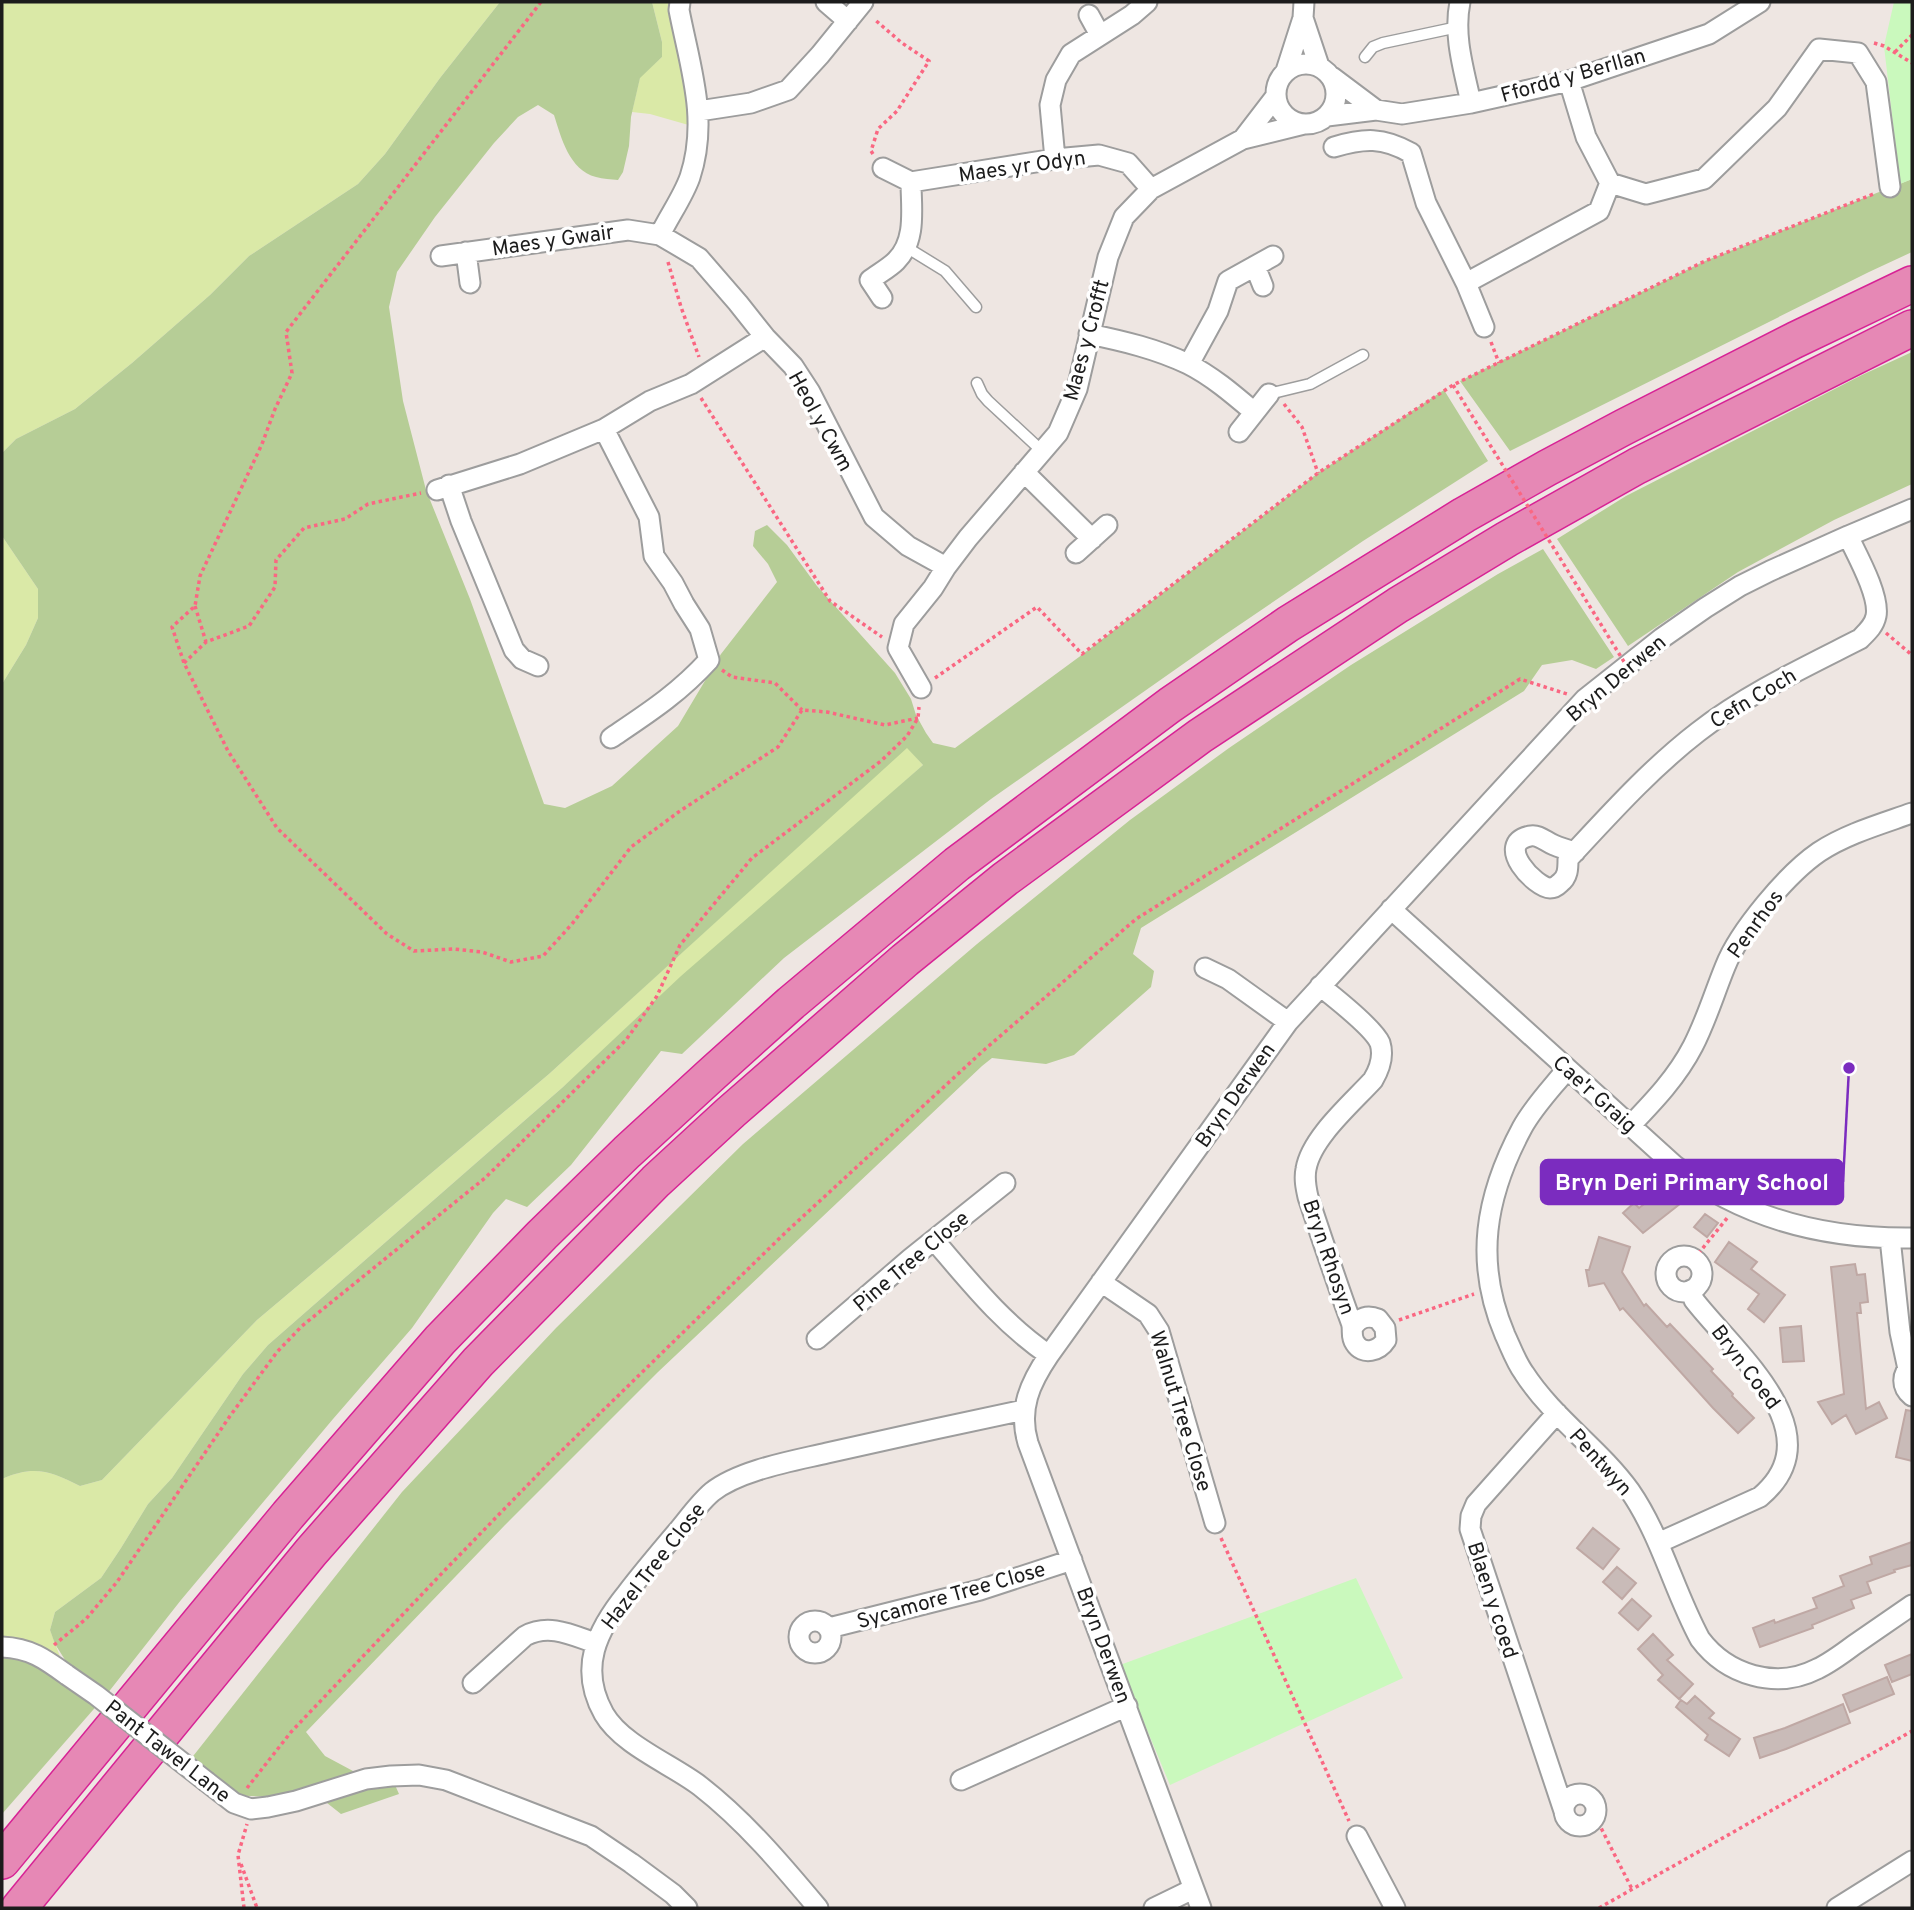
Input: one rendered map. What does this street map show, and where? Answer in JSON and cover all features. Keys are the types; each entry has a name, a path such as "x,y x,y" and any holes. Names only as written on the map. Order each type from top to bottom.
{"highway":[{"path":"2,1861 288,1516 440,1340 627,1152 791,1003 957,864 1170,705 1288,624 1464,516 1624,427 1912,284"},
{"path":"19,1908 311,1552 478,1362 656,1181 905,960 1005,879 1138,780 1398,605 1507,539 1637,466 1912,328"}],"street":[{"path":"662,236 689,180 698,143 699,111 679,10 680,2"},
{"path":"699,111 751,103 788,90 856,10 826,2"},
{"path":"1055,159 1050,105 1056,80 1071,54 1132,15 1147,2"},
{"path":"1460,2 1457,15 1459,48 1471,103"},
{"name":"Ffordd y Berllan","path":"1327,116 1376,110 1402,114 1471,103 1569,81 1709,34 1760,2"},
{"path":"1286,71 1303,10"},
{"path":"1303,10 1326,72 1336,87 1336,97 1334,108 1316,122 1304,124 1285,115 1276,96 1277,87 1286,71 1302,64 1326,72 1376,110"},
{"path":"1089,15 1100,35"},
{"path":"1569,81 1586,137 1610,183 1646,194 1704,179 1777,108 1819,49 1858,53 1876,82 1890,187"},
{"name":"Maes y Crofft","path":"1244,139 1276,96"},
{"name":"Maes y Crofft","path":"946,568 1058,433 1077,389 1108,257 1124,217 1151,190 1244,139 1304,124"},
{"path":"1334,147 1352,141 1375,139 1399,146 1411,153 1426,203 1485,327"},
{"name":"Maes yr Odyn","path":"911,181 1099,155 1128,163 1151,190"},
{"path":"882,298 870,280 897,260 909,242 912,221 911,181 883,168"},
{"path":"1466,283 1599,211 1610,183"},
{"name":"Maes y Gwair","path":"441,256 628,230 662,236 699,258 765,337"},
{"name":"Maes y Gwair","path":"466,252 470,283"},
{"path":"1189,365 1218,311 1228,281 1273,256"},
{"path":"1255,266 1263,286"},
{"path":"1089,334 1143,346 1189,365 1224,387 1254,412"},
{"path":"538,666 522,659 514,650 461,521 443,487 520,464 604,429 650,401 698,380 765,337"},
{"name":"Heol y Cwm","path":"765,337 793,366 810,392 874,517 908,546 946,568"},
{"path":"1238,432 1269,394"},
{"path":"604,429 649,517 654,556 679,579 684,604 700,629 709,660 667,700 611,738"},
{"path":"1024,472 1091,539"},
{"name":"Bryn Derwen","path":"1201,1908 1028,1443 1024,1410 1031,1384 1287,1022 1585,699 1626,665 1740,586 1912,509"},
{"path":"1076,553 1107,525"},
{"path":"1848,536 1874,594 1877,605 1874,623"},
{"path":"921,688 898,648 904,624 946,568"},
{"name":"Cefn Coch","path":"1575,852 1653,771 1700,731 1782,679 1860,639 1874,623"},
{"name":"Penrhos","path":"1630,1126 1670,1083 1681,1066 1710,1009 1733,951 1772,898 1819,852 1842,840 1912,813"},
{"name":"Cae'r Graig","path":"1391,909 1630,1126 1688,1176 1710,1190 1760,1214 1808,1229 1840,1234 1912,1238"},
{"path":"1205,968 1233,970 1287,1022"},
{"name":"Bryn Rhosyn","path":"1320,986 1373,1032 1380,1043 1381,1057 1373,1080 1321,1137 1312,1150 1306,1168 1308,1197 1339,1293 1353,1326 1355,1344 1371,1351 1378,1349 1386,1340 1384,1325 1378,1319 1366,1317 1353,1326"},
{"name":"Pentwyn","path":"1567,1069 1523,1126 1500,1173 1491,1205 1487,1236 1489,1289 1501,1325 1524,1373 1557,1413 1617,1474 1643,1512 1700,1639 1709,1651 1725,1664 1737,1671 1773,1679 1815,1671 1912,1605"},
{"name":"Pine Tree Close","path":"817,1339 1005,1183"},
{"path":"1890,1238 1900,1332 1910,1367 1903,1380 1912,1396"},
{"path":"934,1240 999,1313 1049,1355"},
{"path":"1683,1256 1694,1259 1701,1267 1702,1278 1696,1287 1685,1291 1674,1288 1669,1283 1667,1272 1672,1261 1683,1256"},
{"name":"Walnut Tree Close","path":"1101,1282 1155,1322 1215,1523"},
{"name":"Bryn Coed","path":"1658,1543 1759,1497 1771,1487 1785,1462 1786,1430 1774,1399 1739,1351 1694,1300 1691,1290"},
{"name":"Hazel Tree Close","path":"818,1908 765,1846 727,1809 700,1786 629,1741 612,1726 597,1699 593,1685 595,1643 626,1594 711,1493 724,1485 775,1465 1024,1410"},
{"name":"Blaen y coed","path":"1557,1413 1476,1504 1470,1529 1564,1811 1570,1797 1580,1794 1594,1801 1595,1816"},
{"name":"Sycamore Tree Close","path":"829,1628 980,1590 1072,1560"},
{"path":"473,1683 525,1636 535,1631 559,1631 595,1643"},
{"name":"Pant Tawel Lane","path":"2,1647 24,1650 42,1657 96,1695 207,1782 243,1806 296,1801 366,1779 419,1775 446,1780 591,1836 631,1863 687,1908"},
{"path":"961,1780 1127,1706"},
{"path":"1357,1836 1395,1908"},
{"path":"1838,1908 1912,1861"},
{"path":"1154,1908 1193,1889"}],"lane":[{"path":"1365,57 1373,47 1383,43 1458,27"},
{"path":"906,247 945,271 976,307"},
{"path":"1269,394 1310,384 1363,355"},
{"path":"977,383 988,401 1042,451"}],"path":[{"path":"206,642 195,606 200,576 292,373 286,332 541,2"},
{"path":"856,10 929,61 897,111 878,129 871,151 883,168"},
{"path":"1895,52 1912,35"},
{"path":"42,1657 64,1635 86,1619 117,1582 277,1352 302,1326 485,1178 626,1040 657,996 680,945 752,858 881,761 907,736 918,718 921,688 1037,607 1082,654 1318,473 1453,385 1705,261 1890,187"},
{"path":"662,236 681,307 700,359 698,380 830,601 898,648"},
{"path":"1453,385 1626,665"},
{"path":"1269,394 1276,394 1302,427 1318,473"},
{"path":"184,663 206,642 248,626 275,587 276,560 304,528 345,519 368,504 443,487"},
{"path":"195,606 172,628 184,663 228,751 277,828 387,934 414,951 454,949 482,952 511,962 543,956 572,924 631,847 680,811 778,747 802,710"},
{"path":"1874,623 1912,655"},
{"path":"709,660 732,677 775,683 802,710 827,712 885,725 918,718"},
{"path":"244,1908 238,1855 243,1806 291,1732 549,1463 786,1232 984,1050 1136,919 1520,679 1585,699"},
{"path":"1694,1259 1739,1205"},
{"path":"1384,1325 1489,1289"},
{"path":"1215,1523 1342,1810 1357,1836"},
{"path":"1599,1908 1912,1731"},
{"path":"1595,1816 1632,1889"},
{"path":"238,1855 257,1908"}],"green space":[{"path":"2,2 500,2 385,154 358,184 249,256 210,295 75,409 16,439 2,453"},
{"path":"500,2 652,2 662,42 662,57 640,78 631,117 629,146 623,172 618,180 596,177 579,167 568,152 554,115 538,105 518,117 494,143 435,217 397,272 389,307 403,401 426,490 470,599 544,804 565,808 612,786 678,726 721,654 777,582 768,564 753,546 755,531 767,525 895,673 933,743 955,748 1079,657 1318,473 1444,390 1488,461 1363,541 1223,636 991,799 784,958 682,1054 661,1051 571,1165 527,1207 506,1199 493,1213 412,1328 181,1600 107,1694 2,1814 2,1647 79,1682 55,1644 50,1630 55,1612 101,1578 148,1504 172,1478 243,1374 268,1345 563,1087 681,976 923,765 907,748 549,1074 257,1320 102,1480 80,1486 51,1474 33,1471 2,1479 2,684 26,645 38,618 38,589 2,536 2,453 16,439 75,409 210,295 249,256 358,184 385,154"},
{"path":"652,2 680,2 699,128 650,114 632,112 640,77 662,57 662,42"},
{"path":"1894,2 1912,2 1912,179 1900,184 1884,46"},
{"path":"1912,179 1912,252 1510,451 1460,381 1705,261"},
{"path":"1912,352 1912,484 1834,520 1738,572 1628,646 1557,539 1626,496"},
{"path":"2,536 38,589 38,618 26,645 2,684"},
{"path":"1543,549 1614,657 1596,669 1572,660 1542,665 1524,691 1141,928 1133,954 1154,971 1151,987 1074,1055 1046,1064 992,1058 982,1066 658,1372 505,1525 306,1732 325,1756 353,1771 391,1776 399,1794 341,1814 322,1799 226,1795 190,1760 402,1492 556,1328 743,1144 977,944 1130,820 1229,748 1351,665"},
{"path":"907,747 923,765 563,1087 268,1345 243,1374 172,1478 148,1504 101,1578 55,1612 50,1630 67,1675 2,1647 2,1479 33,1471 51,1474 80,1486 102,1480 257,1320 549,1074"},
{"path":"1356,1578 1403,1678 1170,1785 1120,1665"}],"building":[{"path":"1668,1186 1681,1203 1643,1233 1623,1213 1634,1203 1639,1208"},
{"path":"1705,1214 1718,1223 1707,1237 1694,1227"},
{"path":"1599,1237 1630,1247 1622,1272 1644,1306 1646,1304 1667,1327 1670,1324 1754,1418 1738,1433 1623,1308 1620,1310 1604,1283 1589,1286 1586,1270 1589,1270"},
{"path":"1729,1242 1757,1262 1751,1269 1785,1295 1764,1322 1748,1309 1759,1294 1715,1262"},
{"path":"1855,1264 1857,1275 1865,1274 1868,1302 1860,1303 1861,1313 1857,1313 1866,1409 1879,1402 1887,1418 1856,1434 1846,1415 1832,1424 1818,1402 1844,1394 1831,1267"},
{"path":"1801,1326 1804,1361 1783,1362 1780,1328"},
{"path":"1906,1410 1912,1411 1912,1461 1896,1457"},
{"path":"1593,1528 1619,1549 1603,1569 1577,1548"},
{"path":"1912,1542 1912,1565 1867,1582 1871,1593 1851,1600 1854,1608 1812,1625 1813,1628 1760,1647 1753,1628 1817,1608 1813,1598 1844,1586 1840,1576 1872,1564 1870,1557"},
{"path":"1617,1567 1636,1583 1622,1599 1603,1582"},
{"path":"1632,1599 1651,1616 1638,1630 1619,1613"},
{"path":"1653,1634 1673,1655 1667,1660 1693,1684 1679,1699 1658,1680 1663,1675 1638,1649"},
{"path":"1912,1654 1912,1674 1892,1682 1885,1665"},
{"path":"1887,1677 1894,1694 1850,1712 1843,1695"},
{"path":"1695,1696 1714,1713 1709,1718 1740,1739 1729,1756 1705,1740 1708,1735 1676,1707 1681,1700 1687,1704"},
{"path":"1843,1704 1850,1723 1760,1758 1754,1738"}],"place":[{"name":"Bryn Deri Primary School","path":"1849,1068"}]}
